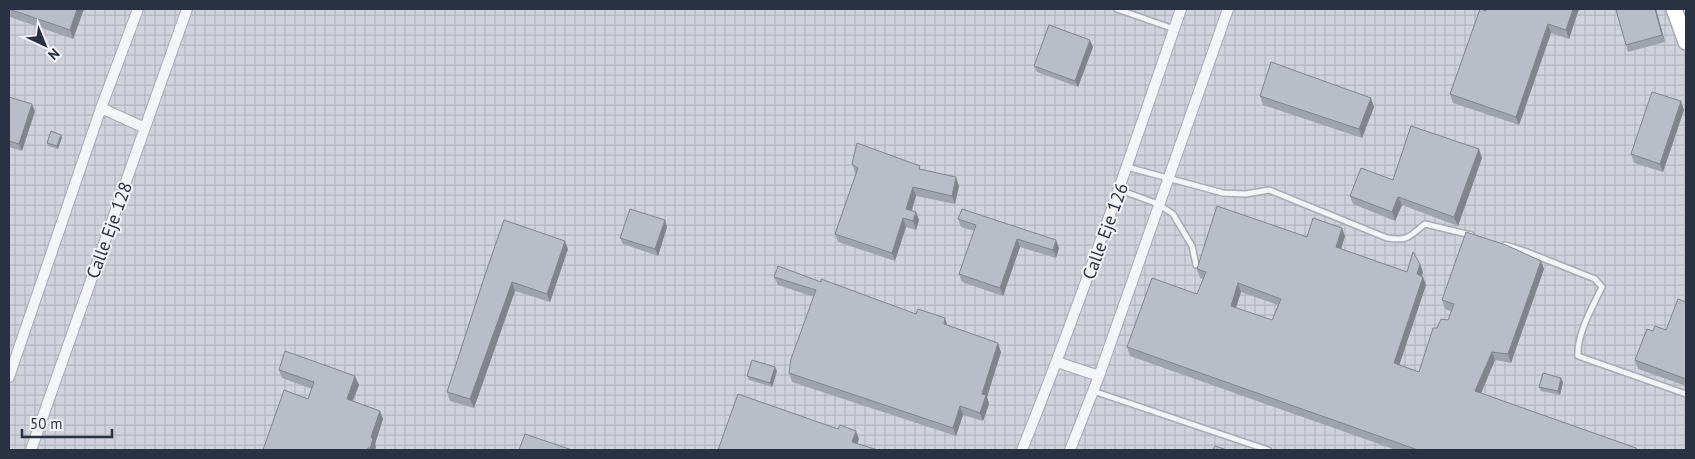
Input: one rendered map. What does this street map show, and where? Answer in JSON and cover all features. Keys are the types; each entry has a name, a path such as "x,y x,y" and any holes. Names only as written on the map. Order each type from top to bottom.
{"street":[{"path":"9,377 101,108 138,9"},
{"name":"Calle Eje 128","path":"31,450 187,9"},
{"name":"Calle Eje 126","path":"1022,450 1057,362 1120,190 1181,9"},
{"path":"1070,450 1099,376 1228,9"},
{"path":"1674,9 1686,42"},
{"path":"101,108 145,128"},
{"path":"1057,362 1099,376"}],"lane":[{"path":"1116,9 1174,29"},
{"path":"1128,166 1223,193 1246,194 1269,190 1387,238 1402,240 1412,236 1425,224 1474,236"},
{"path":"1120,190 1158,204 1173,214 1192,246 1196,264"},
{"path":"1501,244 1527,252 1595,280 1602,287 1588,316 1578,348 1578,356 1686,394"},
{"path":"1093,391 1268,450"}],"shaded area":[{"path":"9,9 1677,9 1686,36 1686,450 9,450"}],"building":[{"path":"9,9 77,9 70,30"},
{"path":"1480,9 1486,11 1486,9 1573,9 1566,30 1548,24 1516,117 1450,94"},
{"path":"1655,9 1662,35 1626,45 1616,10"},
{"path":"1049,25 1090,40 1075,81 1034,66"},
{"path":"1271,62 1371,98 1359,129 1260,96"},
{"path":"1652,92 1681,101 1660,164 1631,154"},
{"path":"9,97 32,104 19,144 9,141"},
{"path":"1411,126 1479,149 1454,217 1398,197 1392,212 1350,196 1361,168 1393,180"},
{"path":"51,131 61,135 57,146 47,143"},
{"path":"857,143 920,166 919,169 956,177 952,196 913,187 906,209 916,212 913,221 903,218 892,253 835,234 858,168 852,164"},
{"path":"1217,206 1307,237 1313,218 1342,228 1336,247 1407,272 1413,252 1420,264 1417,274 1423,277 1394,363 1419,372 1433,328 1437,328 1441,319 1448,320 1454,304 1442,300 1466,232 1506,245 1541,261 1508,354 1492,352 1475,391 1636,448 1636,450 1418,450 1127,347 1152,278 1197,294 1206,272 1197,269","holes":["1238,283 1281,299 1272,320 1231,306"]},
{"path":"630,209 665,220 655,249 620,238"},
{"path":"962,209 1056,240 1053,250 1017,239 1000,288 959,274 976,225 958,219"},
{"path":"504,220 565,241 547,294 512,282 470,399 447,392"},
{"path":"778,266 821,282 821,279 916,314 918,309 945,318 944,324 998,343 982,394 986,395 980,413 960,406 953,428 789,373 791,359 816,290 774,277"},
{"path":"1678,299 1686,302 1686,379 1635,360 1647,329 1653,331 1655,326 1666,330"},
{"path":"285,351 355,376 347,399 380,411 371,437 373,439 370,448 367,450 263,450 284,390 308,399 314,382 279,370"},
{"path":"752,360 775,367 770,383 747,376"},
{"path":"1543,373 1561,378 1558,391 1539,387"},
{"path":"738,394 838,429 840,425 856,431 852,442 878,450 718,450"},
{"path":"525,434 572,450 519,450"},
{"path":"1215,446 1227,450 1213,450"}]}
